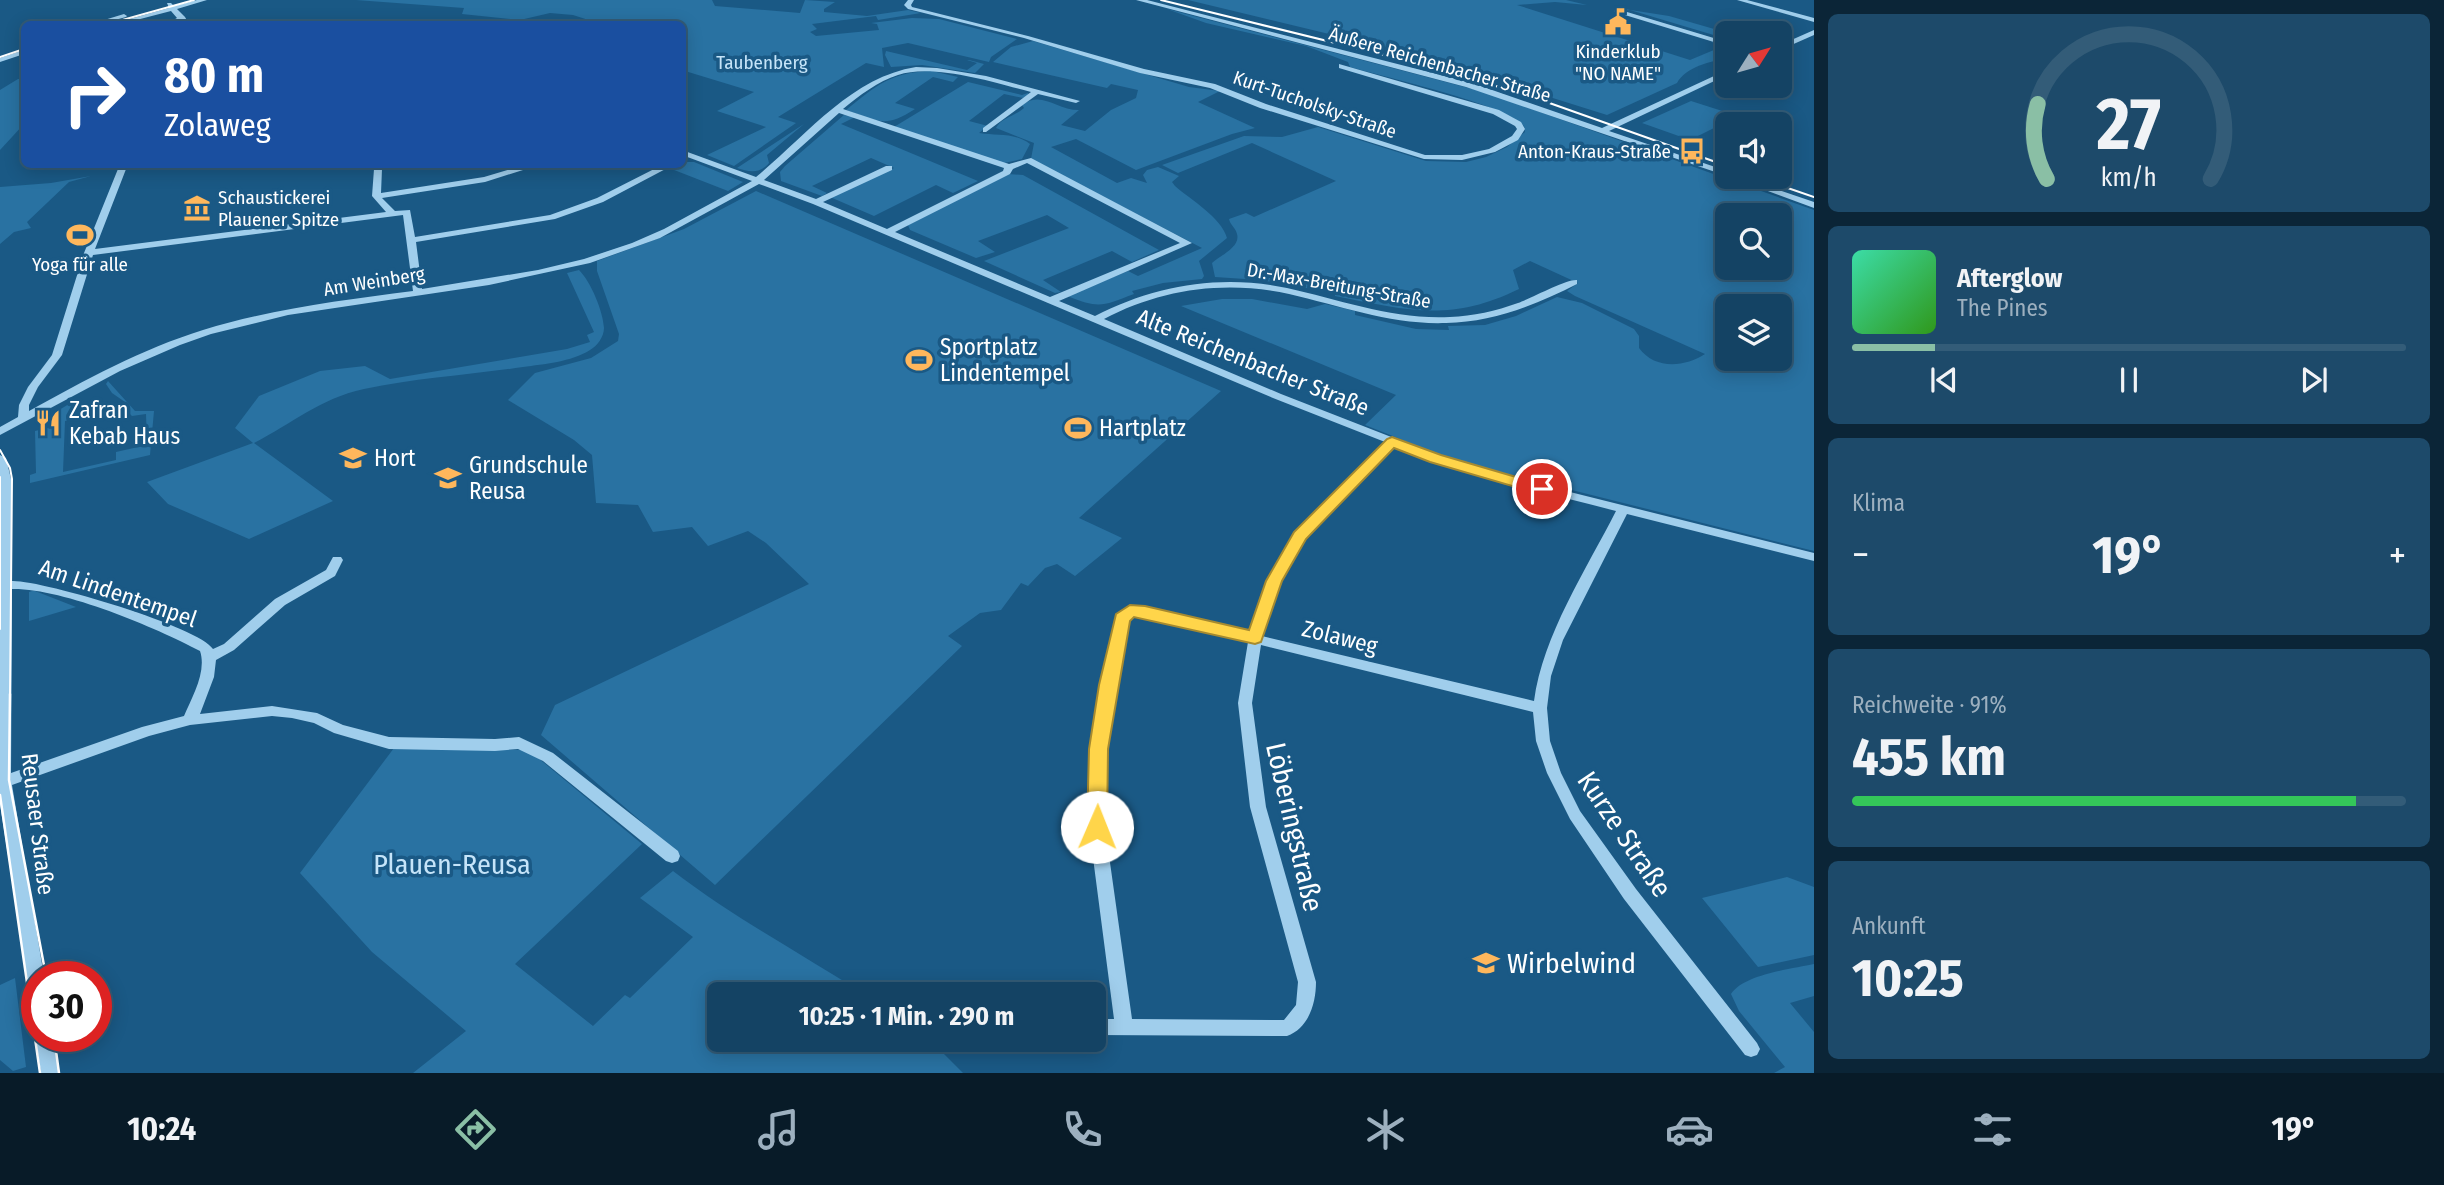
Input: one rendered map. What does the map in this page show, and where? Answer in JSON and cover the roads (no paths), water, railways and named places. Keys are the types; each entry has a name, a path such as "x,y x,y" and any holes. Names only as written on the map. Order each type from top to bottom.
{"street":[{"path":"125,21 172,6 178,0"},
{"path":"107,21 204,0"},
{"name":"Äußere Reichenbacher Straße","path":"1139,0 1412,68 1604,130 1715,170"},
{"path":"1740,0 1814,20"},
{"name":"Kurt-Tucholsky-Straße","path":"909,3 910,8 1026,37 1143,71 1212,86 1263,106 1424,158 1450,160 1480,154 1514,139 1521,129 1518,124 1496,112 1342,66"},
{"path":"172,6 184,21"},
{"path":"1617,11 1715,40"},
{"path":"1792,42 1814,32"},
{"path":"0,53 21,46"},
{"path":"0,60 21,53"},
{"path":"758,180 838,110 882,78 915,69 948,72 1076,101"},
{"path":"1604,130 1715,78"},
{"path":"986,130 1036,92"},
{"path":"838,110 1009,167 1028,160 1187,243 1052,300"},
{"name":"Alte Reichenbacher Straße","path":"686,156 816,202 1392,442 1515,482 1814,557"},
{"path":"888,232 1007,172 1009,167"},
{"path":"23,419 24,405 33,387 57,355 89,253 122,168"},
{"path":"379,168 376,196 391,212"},
{"path":"376,196 485,179 524,168"},
{"path":"412,240 552,217 600,200 663,168"},
{"path":"816,202 889,168"},
{"name":"Am Weinberg","path":"0,432 110,371 165,346 261,318 541,272 612,253 660,234 758,180"},
{"path":"1768,189 1814,205"},
{"path":"89,253 407,212 418,292"},
{"name":"Dr.-Max-Breitung-Straße","path":"1097,319 1114,309 1151,295 1214,284 1284,290 1387,315 1427,320 1470,319 1527,304 1574,282"},
{"name":"Löberingstraße","path":"1106,1027 1287,1028 1298,1019 1308,1003 1307,982 1258,807 1245,703 1255,638 1274,581 1300,536 1392,442"},
{"name":"Reusaer Straße","path":"1,463 5,829 32,961"},
{"name":"Kurze Straße","path":"1623,510 1556,640 1544,676 1540,708 1543,741 1554,774 1575,815 1630,894 1751,1049"},
{"name":"Am Lindentempel","path":"209,657 229,648 280,602 331,573 337,560"},
{"name":"Am Lindentempel","path":"4,578 38,586 162,627 206,648 209,657 208,677 190,720"},
{"name":"Zolaweg","path":"1124,1026 1097,814 1098,749 1111,664 1122,618 1130,611 1145,612 1255,638 1540,708"},
{"path":"4,782 147,731 190,720 272,711 292,713 317,718 339,729 389,743 519,743 548,757 672,856"},
{"path":"47,1052 50,1073"}],"tram line":[{"path":"119,21 194,0"},
{"path":"1161,0 1441,69 1541,100 1715,162"},
{"path":"0,57 21,50"},
{"path":"1791,189 1814,197"},
{"path":"0,450 10,468 12,479 10,696"},
{"path":"0,477 0,629"},
{"path":"10,694 9,780 43,961"},
{"path":"0,795 40,1073"},
{"path":"56,1052 59,1073"}],"place":[{"name":"Kinderklub \"NO NAME\"","path":"1618,22"},
{"name":"Anton-Kraus-Straße","path":"1692,151"},
{"name":"Schaustickerei Plauener Spitze","path":"197,208"},
{"name":"Yoga für alle","path":"80,235"},
{"name":"Sportplatz Lindentempel","path":"919,360"},
{"name":"Zafran Kebab Haus","path":"48,423"},
{"name":"Hartplatz","path":"1078,428"},
{"name":"Hort","path":"353,458"},
{"name":"Grundschule Reusa","path":"448,478"},
{"name":"Wirbelwind","path":"1486,963"}],"park label":[{"name":"Taubenberg","path":"762,62"},
{"name":"Plauen-Reusa","path":"452,864"}]}
